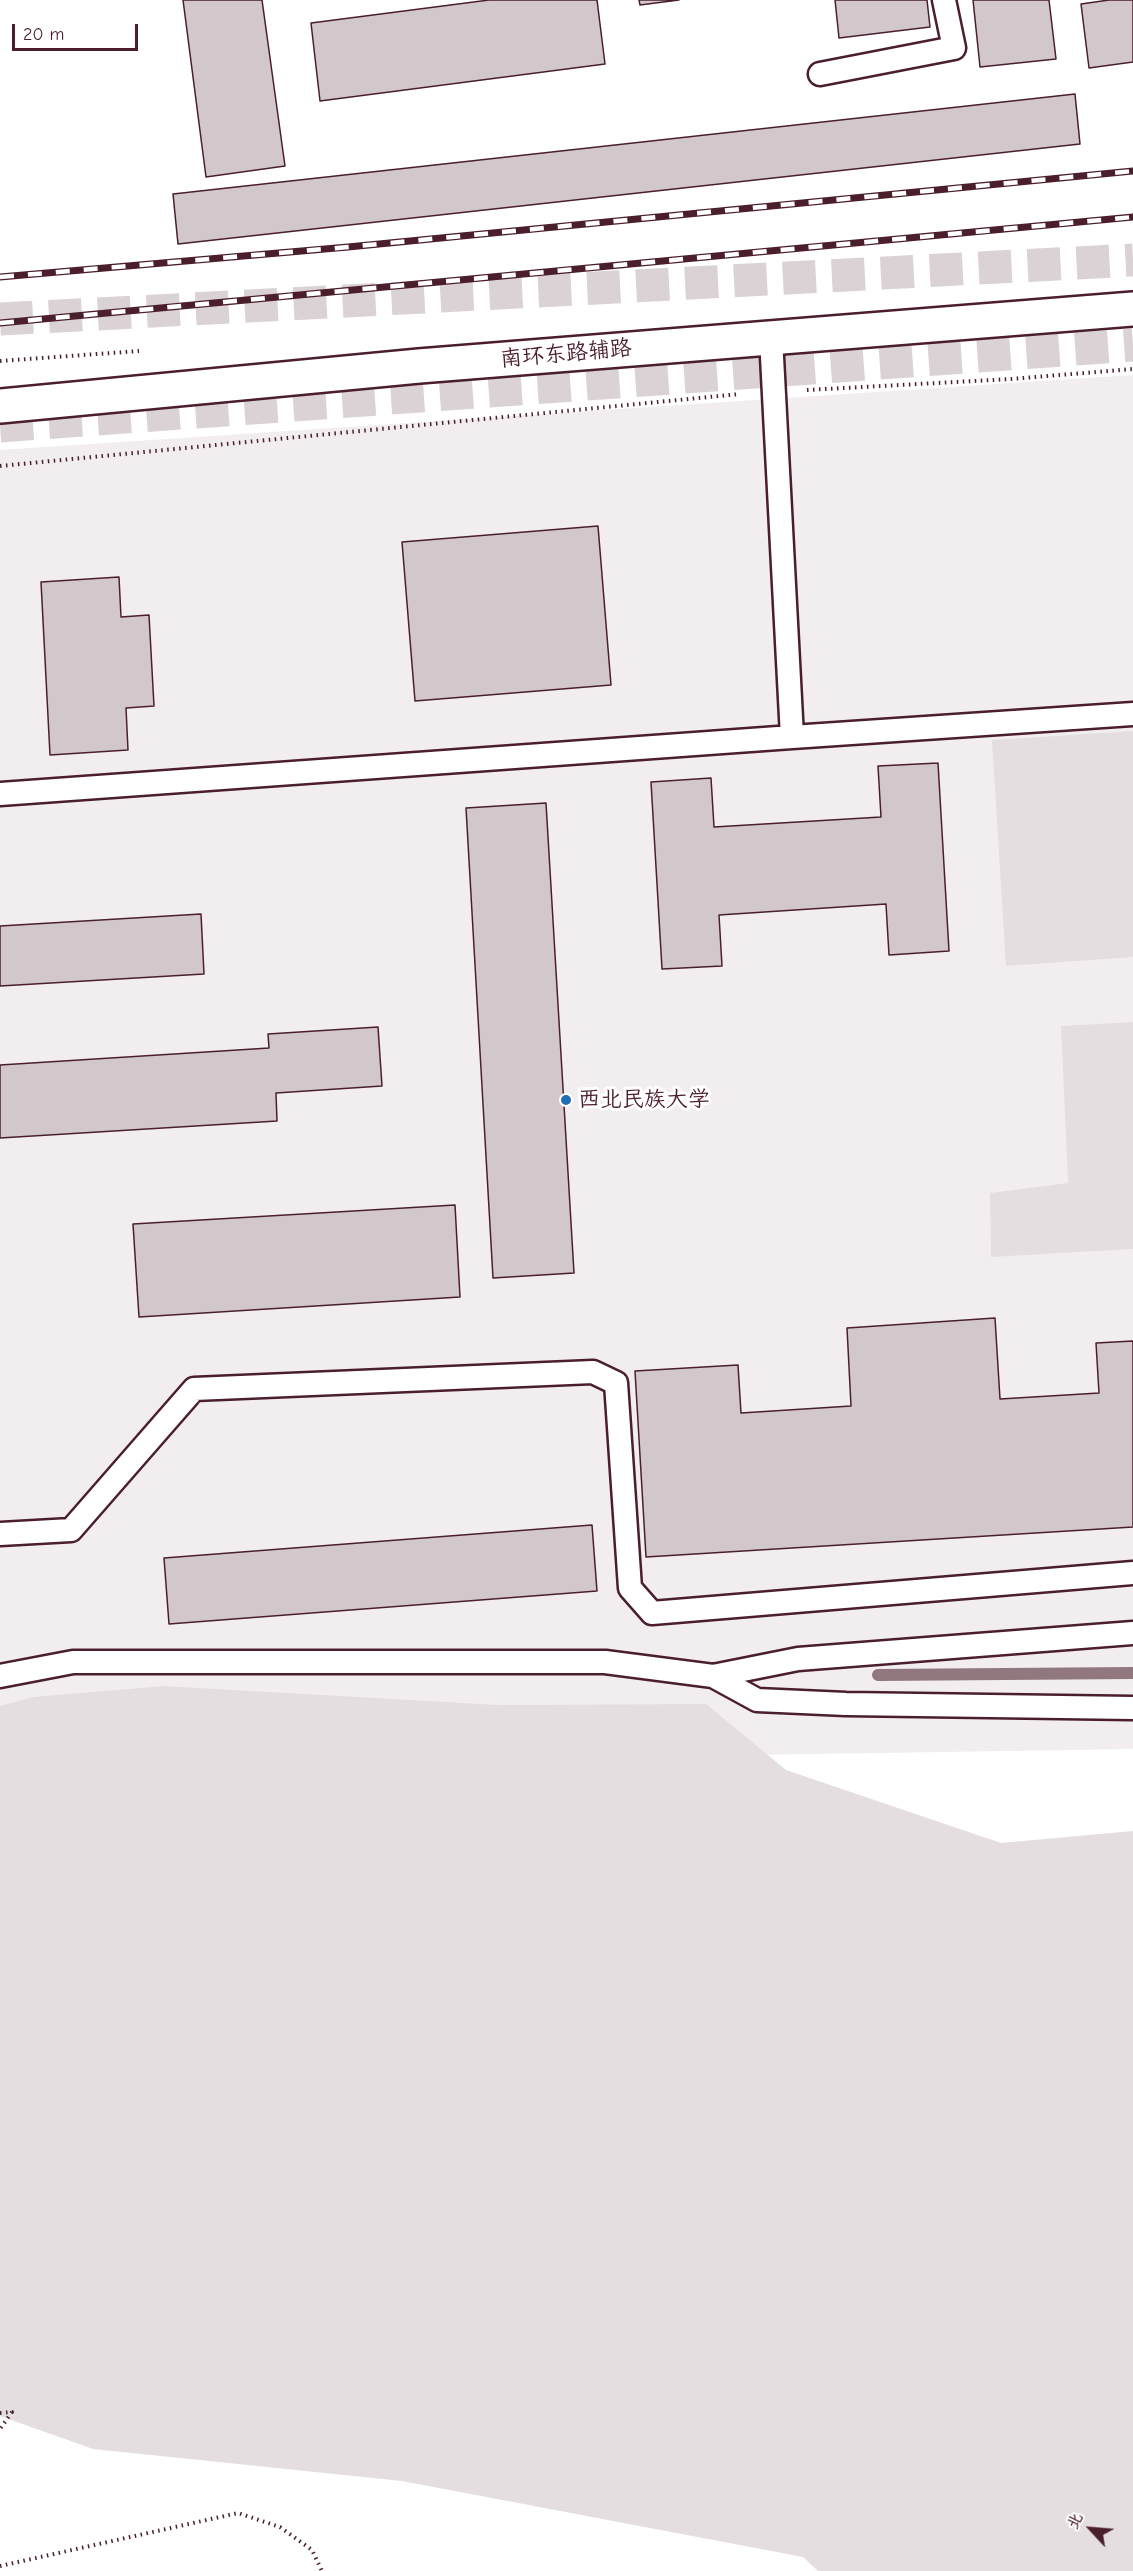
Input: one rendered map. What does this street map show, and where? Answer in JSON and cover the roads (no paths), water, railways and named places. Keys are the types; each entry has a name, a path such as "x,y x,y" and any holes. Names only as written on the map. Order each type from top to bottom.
{"main road":[{"name":"南环东路辅路","path":"0,406 419,366 1133,309"}],"lane":[{"path":"820,74 954,48 944,0"},
{"path":"771,338 792,737"},
{"path":"0,794 1133,714"},
{"path":"0,1534 71,1530 194,1389 593,1372 616,1383 630,1588 652,1613 1133,1573"},
{"path":"0,1676 73,1662 605,1662 713,1676 798,1659 1133,1633"},
{"path":"713,1676 757,1700 846,1704 1133,1708"}],"waterway":[{"path":"878,1675 1133,1673"}],"tunnel":[{"path":"0,319 1133,260"},
{"path":"0,426 1133,345"}],"railway":[{"path":"0,277 348,247 1133,171"},
{"path":"0,323 1133,217"}],"place":[{"name":"西北民族大学","path":"566,1100"}]}
